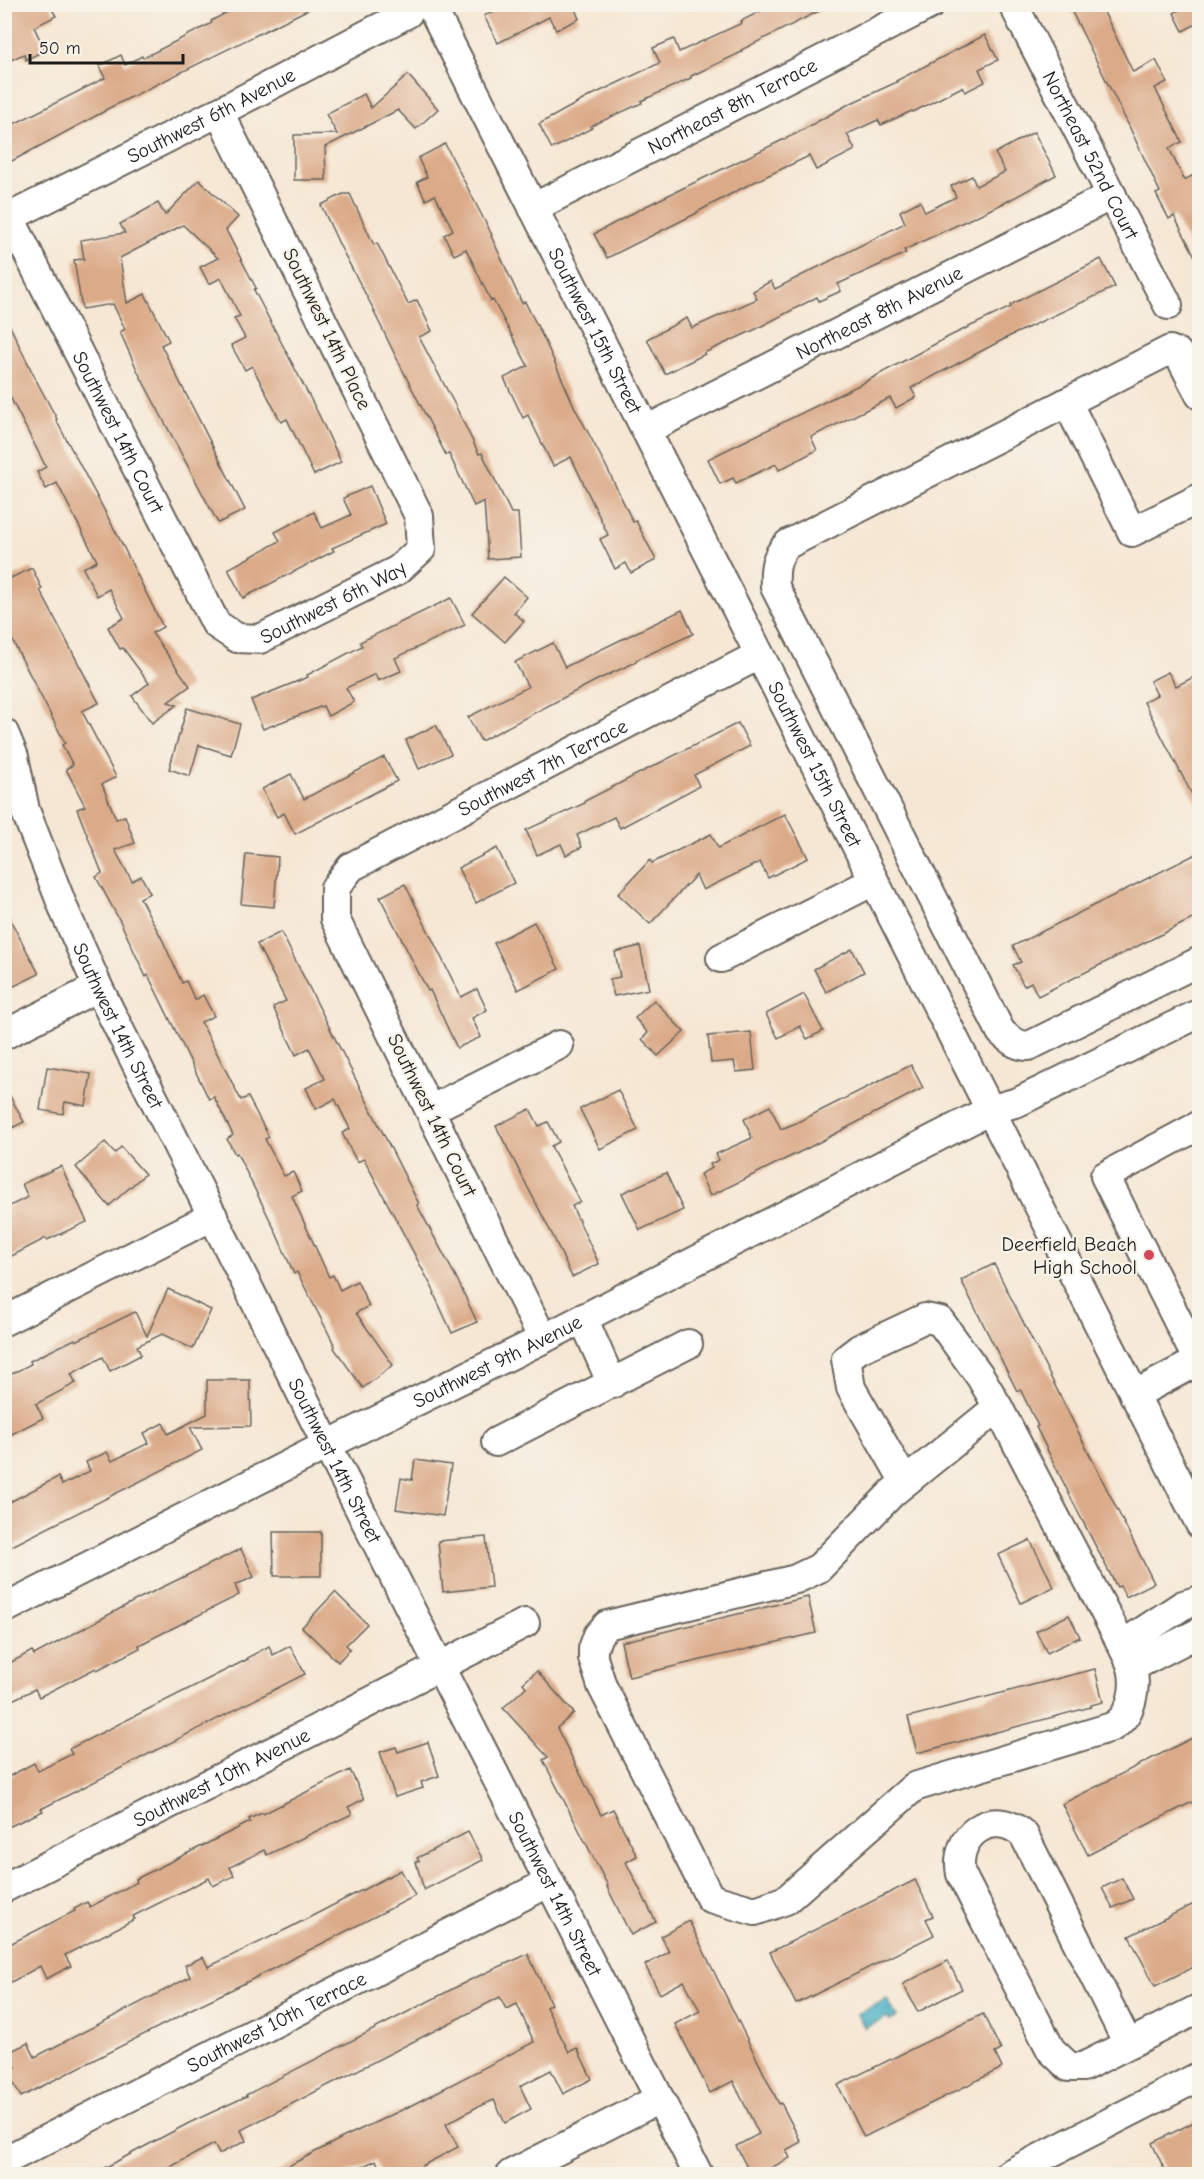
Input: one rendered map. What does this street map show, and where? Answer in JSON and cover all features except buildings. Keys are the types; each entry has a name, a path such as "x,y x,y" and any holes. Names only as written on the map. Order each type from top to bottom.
{"street":[{"name":"Southwest 6th Avenue","path":"7,219 408,13 416,4"},
{"name":"Southwest 15th Street","path":"430,4 1200,1524"},
{"name":"Northeast 8th Terrace","path":"533,208 931,4"},
{"name":"Northeast 52nd Court","path":"1013,4 1168,305"},
{"name":"Southwest 14th Place","path":"219,112 419,516 421,549"},
{"name":"Northeast 8th Avenue","path":"646,430 1112,195"},
{"name":"Southwest 14th Court","path":"7,219 216,624 237,638"},
{"path":"1200,395 1178,353 1170,350 788,544 781,550 775,563 775,587 1001,1032 1016,1044 1029,1046 1200,961"},
{"path":"1067,402 1132,532 1200,498"},
{"name":"Southwest 6th Way","path":"237,638 260,639 398,570 421,549"},
{"name":"Southwest 7th Terrace","path":"335,888 351,867 759,655"},
{"name":"Southwest 14th Street","path":"8,750 25,810 65,912 98,987 327,1445 698,2175"},
{"path":"721,958 874,881"},
{"name":"Southwest 14th Court","path":"335,888 335,919 430,1110 564,1328 606,1387"},
{"path":"4,1035 98,987"},
{"name":"Southwest 9th Avenue","path":"4,1609 564,1328 990,1110 1018,1102 1200,1013"},
{"path":"430,1110 559,1046"},
{"path":"1134,1395 1199,1363 1105,1176 1200,1125"},
{"path":"4,1321 213,1216"},
{"path":"906,1482 851,1388 846,1359 859,1349 925,1318 940,1321 974,1366 998,1407 1127,1656 1133,1686 1129,1709 1119,1723 914,1787 786,1900 755,1911 710,1898 602,1686 593,1658 594,1641 602,1629 615,1622 807,1575 819,1568 893,1492 906,1482 998,1407"},
{"path":"496,1442 688,1344"},
{"path":"1127,1656 1183,1605 1200,1600"},
{"name":"Southwest 10th Avenue","path":"4,1888 525,1623"},
{"path":"1127,1656 1200,1632"},
{"path":"1128,2044 1024,1835 1017,1829 1000,1823 985,1825 972,1833 965,1843 961,1858 961,1874 1051,2050 1069,2067 1083,2067 1200,2008"},
{"name":"Southwest 10th Terrace","path":"4,2161 550,1882"},
{"path":"1009,2175 1200,2076"},
{"path":"511,2175 659,2099"}],"water":[{"path":"887,1999 897,2017 890,2021 888,2017 865,2028 857,2014"}],"place":[{"name":"Deerfield Beach High School","path":"1149,1255"}]}
